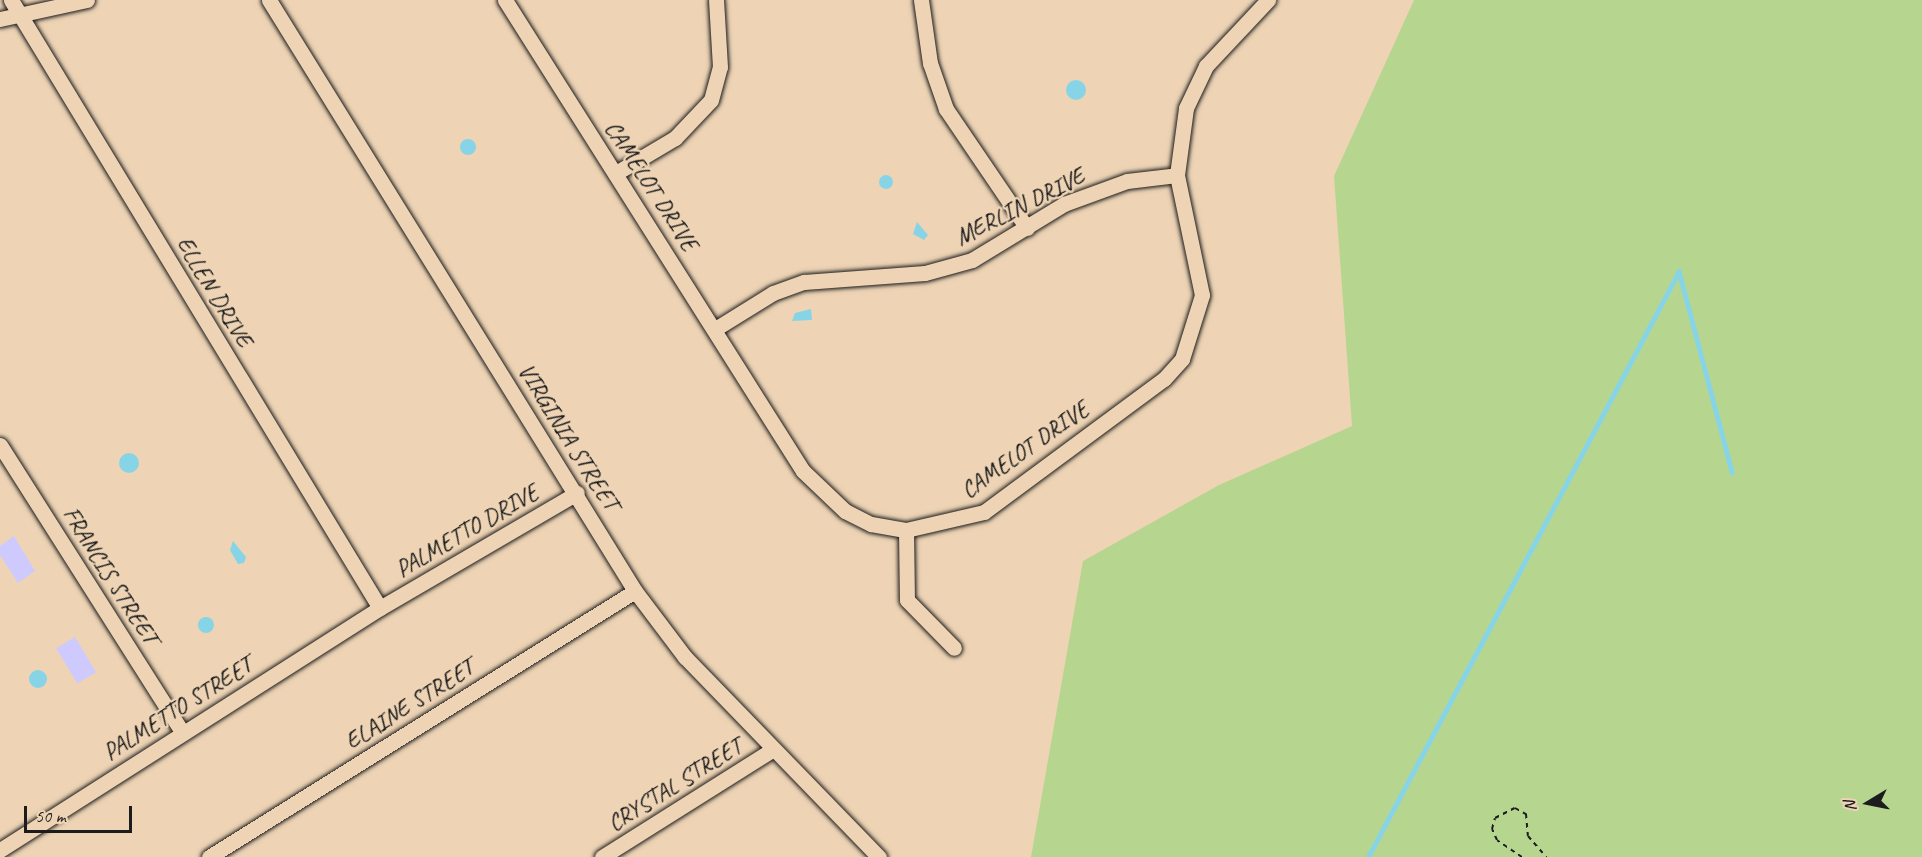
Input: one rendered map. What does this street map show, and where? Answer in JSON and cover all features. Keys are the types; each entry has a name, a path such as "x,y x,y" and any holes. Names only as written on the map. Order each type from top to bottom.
{"street":[{"name":"ELLEN DRIVE","path":"11,0 380,608"},
{"path":"0,20 87,0"},
{"name":"VIRGINIA STREET","path":"269,0 577,493 635,591 685,657 772,750 879,857"},
{"name":"CAMELOT DRIVE","path":"505,0 803,471 824,494 871,524 906,530 984,512 1164,379 1182,359 1196,327 1202,283 1177,175 1186,108 1206,66 1268,0"},
{"path":"616,173 675,138 711,100 720,67 716,0"},
{"path":"921,0 930,63 946,109 1027,228"},
{"name":"MERLIN DRIVE","path":"715,329 773,293 804,282 925,273 972,260 1064,204 1127,181 1177,175"},
{"name":"FRANCIS STREET","path":"0,445 182,732"},
{"name":"PALMETTO DRIVE","path":"380,608 577,493"},
{"path":"906,530 907,600 954,648"},
{"name":"ELAINE STREET","path":"209,857 635,591"},
{"name":"PALMETTO STREET","path":"0,850 380,608"},
{"name":"CRYSTAL STREET","path":"602,857 772,750"}],"path":[{"path":"1522,857 1497,840 1492,829 1495,818 1515,808 1526,814 1528,836 1546,857"}],"green space":[{"path":"1414,0 1922,0 1922,857 1031,857 1083,561 1219,485 1352,426 1334,176"}],"water":[{"path":"1076,80 1083,83 1086,90 1083,97 1076,100 1069,97 1066,90 1069,83"},
{"path":"468,139 476,147 468,155 460,147"},
{"path":"883,175 889,175 893,182 889,189 883,189 879,185 879,179"},
{"path":"917,222 928,235 924,240 913,234"},
{"path":"811,309 812,320 792,321 795,313"},
{"path":"129,453 136,456 139,463 136,470 129,473 122,470 119,463 122,456"},
{"path":"233,541 246,557 244,563 238,564 230,550"},
{"path":"206,617 212,619 214,625 212,631 206,633 200,631 198,625 200,619"},
{"path":"38,670 44,673 47,679 44,685 38,688 32,685 29,679 32,673"}],"building":[{"path":"14,536 35,571 18,583 0,555 0,546"},
{"path":"75,637 96,672 77,683 56,648"}],"waterway":[{"path":"1368,857 1679,271 1732,472"}]}
